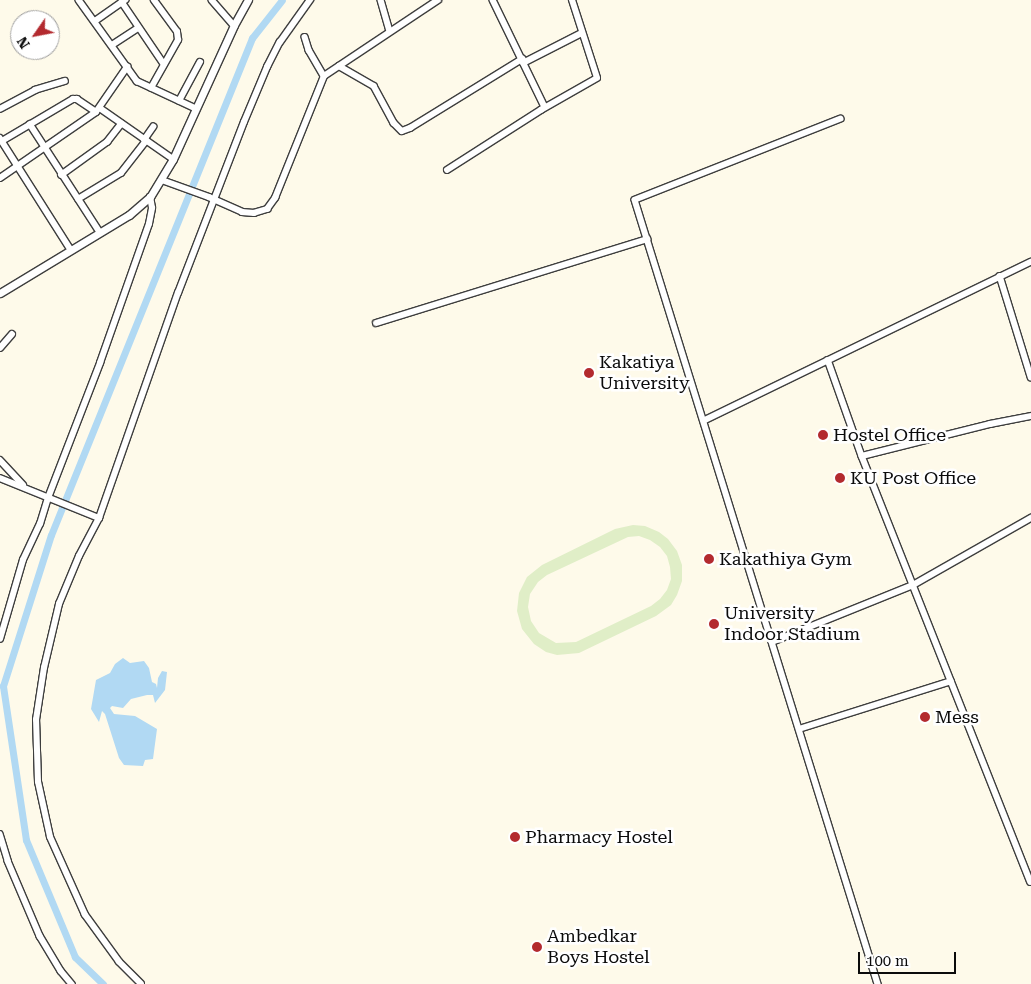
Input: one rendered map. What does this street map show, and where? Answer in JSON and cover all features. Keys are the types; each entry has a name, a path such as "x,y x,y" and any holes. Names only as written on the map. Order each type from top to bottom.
{"street":[{"path":"79,0 137,81 195,108"},
{"path":"151,88 178,40 177,32 154,0"},
{"path":"212,0 234,24"},
{"path":"0,294 129,215 150,197 173,159 234,24 248,0"},
{"path":"141,984 119,962 85,915 50,837 38,782 36,720 44,668 59,604 78,556 99,518 212,198 267,67 280,42 310,0"},
{"path":"381,0 390,31"},
{"path":"162,180 212,198 242,212 254,213 267,209 275,198 324,76 438,0"},
{"path":"493,0 545,108"},
{"path":"447,170 545,108 597,78 572,0"},
{"path":"95,21 123,1 138,28 164,64"},
{"path":"112,45 138,28"},
{"path":"339,66 374,86 394,124 402,131 523,61 582,33"},
{"path":"305,37 309,50 324,76"},
{"path":"179,101 200,62"},
{"path":"0,178 98,110 127,67"},
{"path":"0,110 35,90 65,81"},
{"path":"71,250 1,139 75,98 121,124 173,159"},
{"path":"841,119 635,200 705,420 798,729 809,757 878,984"},
{"path":"30,124 61,175 100,232"},
{"path":"61,175 107,142 121,124"},
{"path":"78,199 121,173 145,141 153,126"},
{"path":"0,640 23,560 50,499 149,224 152,208 150,197"},
{"path":"376,323 647,239"},
{"path":"705,420 1031,262"},
{"path":"1000,276 1031,376"},
{"path":"0,348 12,334"},
{"path":"828,360 862,456 1031,882"},
{"path":"862,456 990,424 1031,416"},
{"path":"0,460 24,486"},
{"path":"0,478 24,486 50,499 99,518"},
{"path":"772,642 913,584 1031,518"},
{"path":"798,729 951,681"},
{"path":"0,834 8,861 40,936 60,971 72,984"}],"green space":[{"path":"633,525 645,526 659,532 668,539 677,551 682,565 682,581 677,595 671,605 656,616 579,653 557,655 546,652 534,644 522,629 517,611 519,593 527,577 542,565 615,529","holes":["639,536 650,540 660,547 667,556 671,579 667,590 660,599 651,606 576,642 556,643 539,633 531,621 528,607 530,594 538,582 547,575 628,537"]}],"water":[{"path":"123,658 130,663 144,661 149,668 152,682 156,684 157,688 158,678 162,671 167,672 165,690 155,703 153,695 147,695 131,699 123,708 112,706 110,708 114,714 135,716 157,729 153,759 145,760 143,766 124,765 119,758 105,714 102,711 99,722 91,709 96,680 110,673 115,664"}],"waterway":[{"path":"103,984 75,957 26,840 3,686 51,535 252,38 282,0"}],"place":[{"name":"Kakatiya University","path":"589,373"},
{"name":"Hostel Office","path":"823,435"},
{"name":"KU Post Office","path":"840,478"},
{"name":"Kakathiya Gym","path":"709,559"},
{"name":"University Indoor Stadium","path":"714,624"},
{"name":"Mess","path":"925,717"},
{"name":"Pharmacy Hostel","path":"515,837"},
{"name":"Ambedkar Boys Hostel","path":"537,947"}]}
